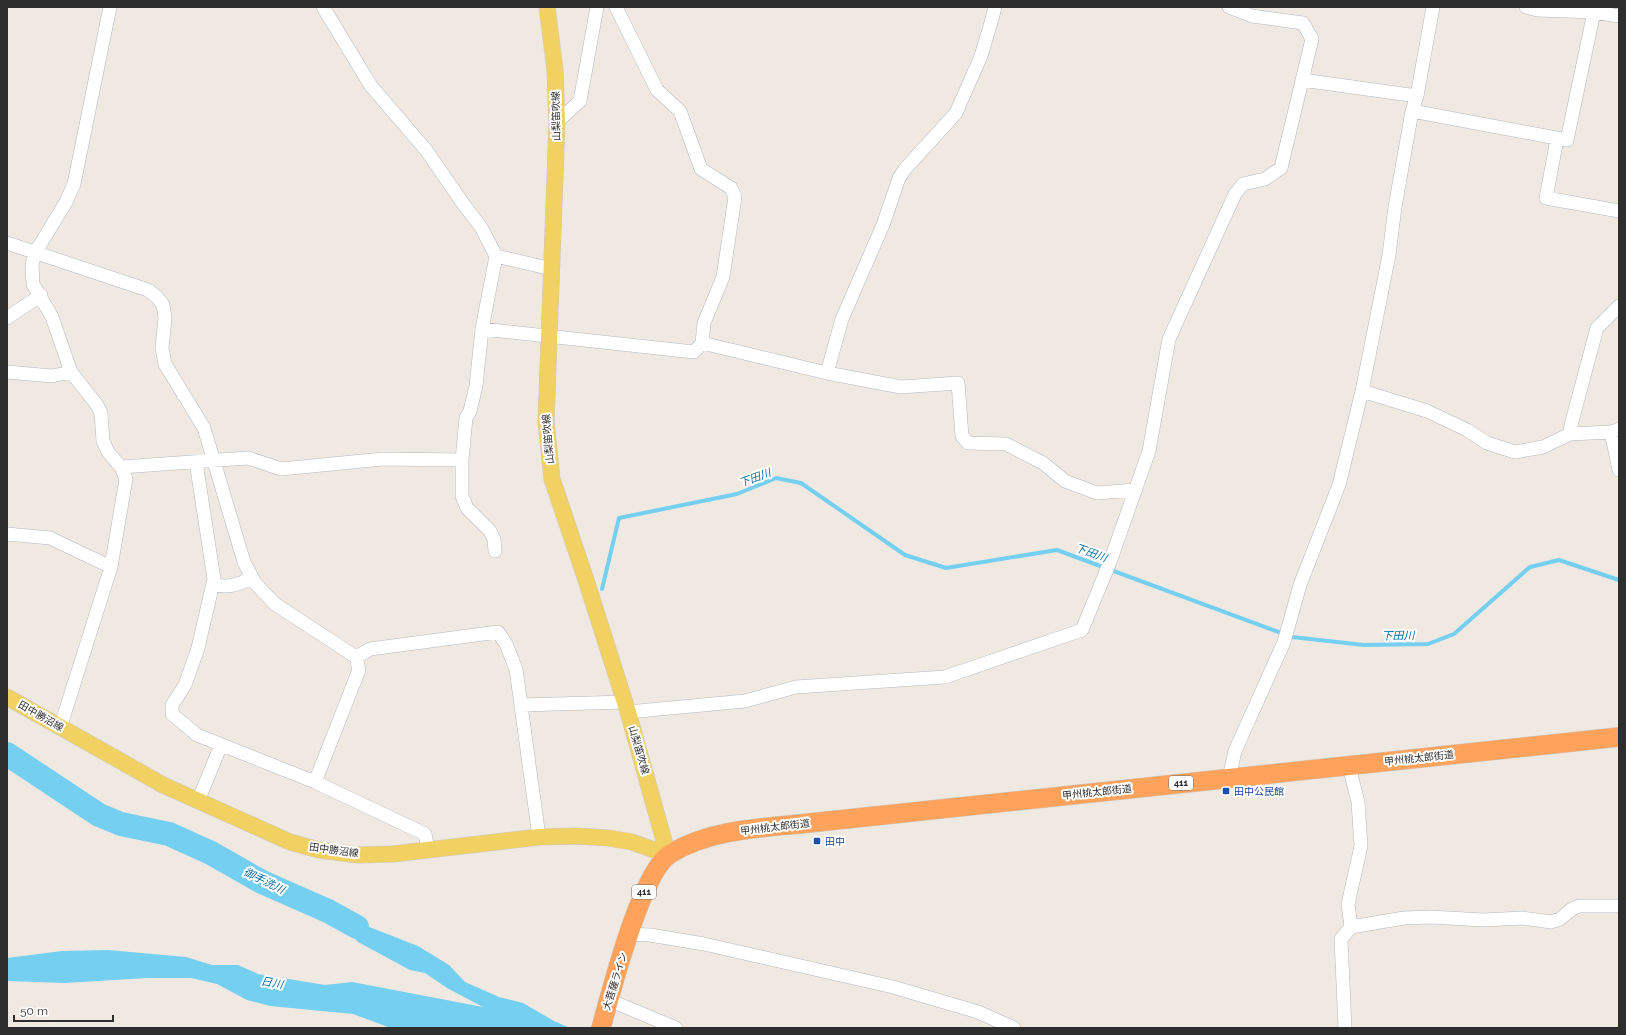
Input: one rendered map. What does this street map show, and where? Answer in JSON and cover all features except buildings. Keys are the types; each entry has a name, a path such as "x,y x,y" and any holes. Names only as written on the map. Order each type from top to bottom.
{"highway":[{"name":"甲州桃太郎街道","path":"629,934 644,892 655,870 668,855 689,844 743,830 1619,737"},
{"name":"大菩薩ライン","path":"601,1028 629,934"}],"main road":[{"name":"山梨笛吹線","path":"547,7 555,70 557,122 546,422 552,479 626,707 668,855"},
{"name":"田中勝沼線","path":"7,697 163,785 290,842 319,850 358,855 392,854 539,837 576,836 609,838 632,842 668,855"}],"street":[{"path":"60,728 111,567 126,479 121,467 108,452 103,441 101,413 97,405 71,372 52,317 34,284 32,265 35,253 66,202 74,184 110,7"},
{"path":"323,7 371,86 426,150 481,227 496,256 482,329 476,386 470,411 466,418 462,460 462,496 467,508 490,531 494,539 495,551"},
{"path":"557,122 580,101 597,7"},
{"path":"482,329 549,335 694,352 702,343 704,323 724,277 735,197 731,188 701,170 680,111 657,90 616,7"},
{"path":"827,373 842,319 883,225 899,178 904,169 956,113 981,56 995,7"},
{"path":"521,705 626,707 746,701 796,687 945,677 1082,630 1107,567 1149,450 1169,339 1235,194 1243,184 1265,179 1281,168 1312,39 1303,23 1252,16 1229,7"},
{"path":"1229,778 1235,751 1286,636 1300,585 1339,485 1362,391 1389,255 1395,207 1412,111 1418,96 1433,7"},
{"path":"1526,7 1537,10 1594,12 1619,16"},
{"path":"1412,111 1567,140 1594,12"},
{"path":"1302,80 1418,96"},
{"path":"1557,139 1546,198 1619,211"},
{"path":"7,244 148,290 157,297 163,305 165,318 162,348 165,364 204,428 244,562 252,578 275,604 356,657 359,670 315,782"},
{"path":"496,256 552,269"},
{"path":"7,318 40,295"},
{"path":"1570,434 1570,425 1597,328 1619,306"},
{"path":"702,343 827,373 901,387 958,383 962,436 968,443 1006,444 1043,463 1064,481 1097,493 1135,490"},
{"path":"7,372 52,376 71,372"},
{"path":"1362,391 1427,410 1467,430 1488,443 1515,452 1543,447 1570,434 1615,430 1619,470"},
{"path":"121,467 248,458 281,468 383,459 462,460"},
{"path":"196,462 216,585 198,648 185,684 172,705 172,714 197,735 315,782 425,834 428,850"},
{"path":"7,534 50,538 111,567"},
{"path":"216,585 230,586 252,578"},
{"path":"356,657 370,650 498,632 506,644 516,669 539,837"},
{"path":"198,801 221,744"},
{"path":"1349,766 1358,802 1361,846 1348,904 1351,927"},
{"path":"1345,1028 1341,939 1351,927 1410,917 1483,920 1522,918 1552,922 1560,919 1572,909 1579,906 1619,906"},
{"path":"629,934 650,935 704,944 893,987 978,1012 1014,1028"},
{"path":"609,1000 676,1028"}],"water":[{"name":"日川","path":"328,911 418,946 449,965 465,982 499,997 523,1003 554,1021 570,1028 395,1028 388,1027 353,1014 270,1006 247,1000 217,984 191,978 147,978 65,983 7,981 7,958 62,951 108,950 186,957 212,965 238,965 258,974 325,985 352,982 483,1007 447,988 425,973 410,970 358,942"}],"waterway":[{"name":"下田川","path":"602,589 619,518 737,494 776,478 801,483 905,555 946,568 1057,550 1292,637 1364,645 1428,644 1454,634 1530,567 1559,560 1619,580"},
{"name":"御手洗川","path":"7,754 99,815 121,824 169,834 211,853 262,882 328,911 357,927"}],"place":[{"name":"田中公民館","path":"1226,791"},
{"name":"田中","path":"817,841"}]}
